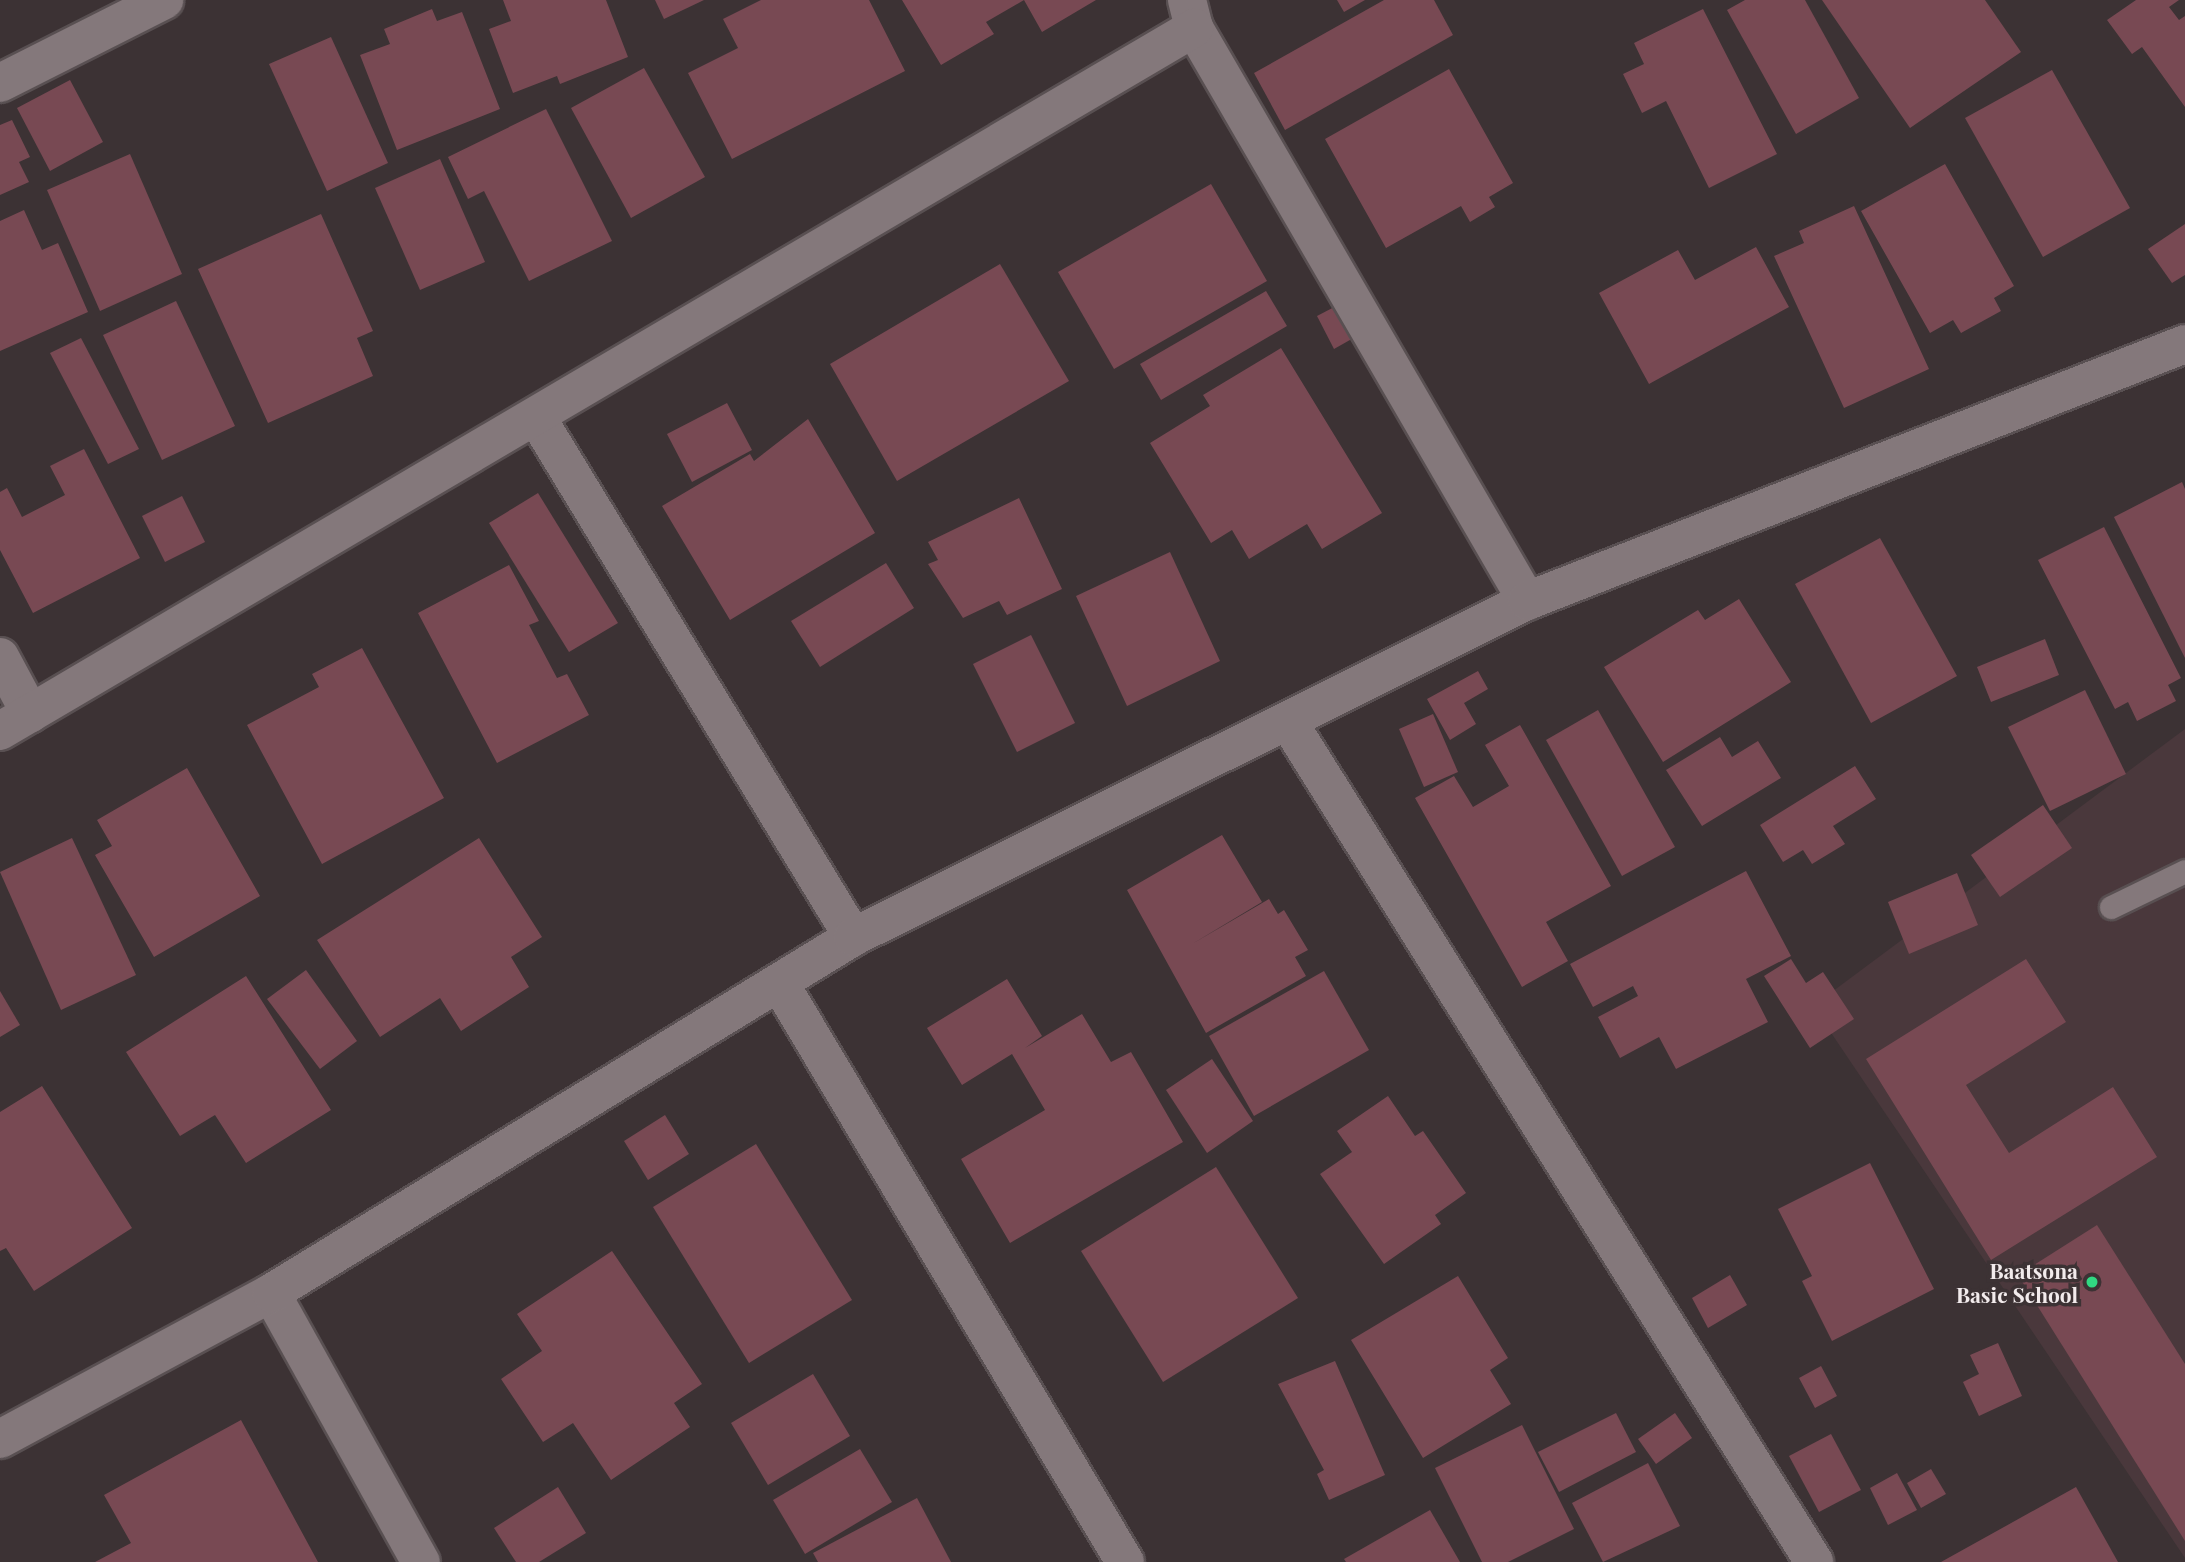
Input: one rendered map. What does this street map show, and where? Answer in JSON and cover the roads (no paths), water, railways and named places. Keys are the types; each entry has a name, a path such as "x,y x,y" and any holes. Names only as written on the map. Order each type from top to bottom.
{"street":[{"path":"0,83 164,0"},
{"path":"0,657 15,722 537,418 1191,14 1527,601"},
{"path":"0,1439 271,1293 853,937 1289,723 1527,601 2185,344"},
{"path":"537,418 853,937"},
{"path":"1289,723 1814,1562"},
{"path":"780,984 1125,1562"},
{"path":"271,1293 421,1562"}],"lane":[{"path":"2111,907 2185,871"}],"place":[{"name":"Baatsona Basic School","path":"2092,1282"}]}
